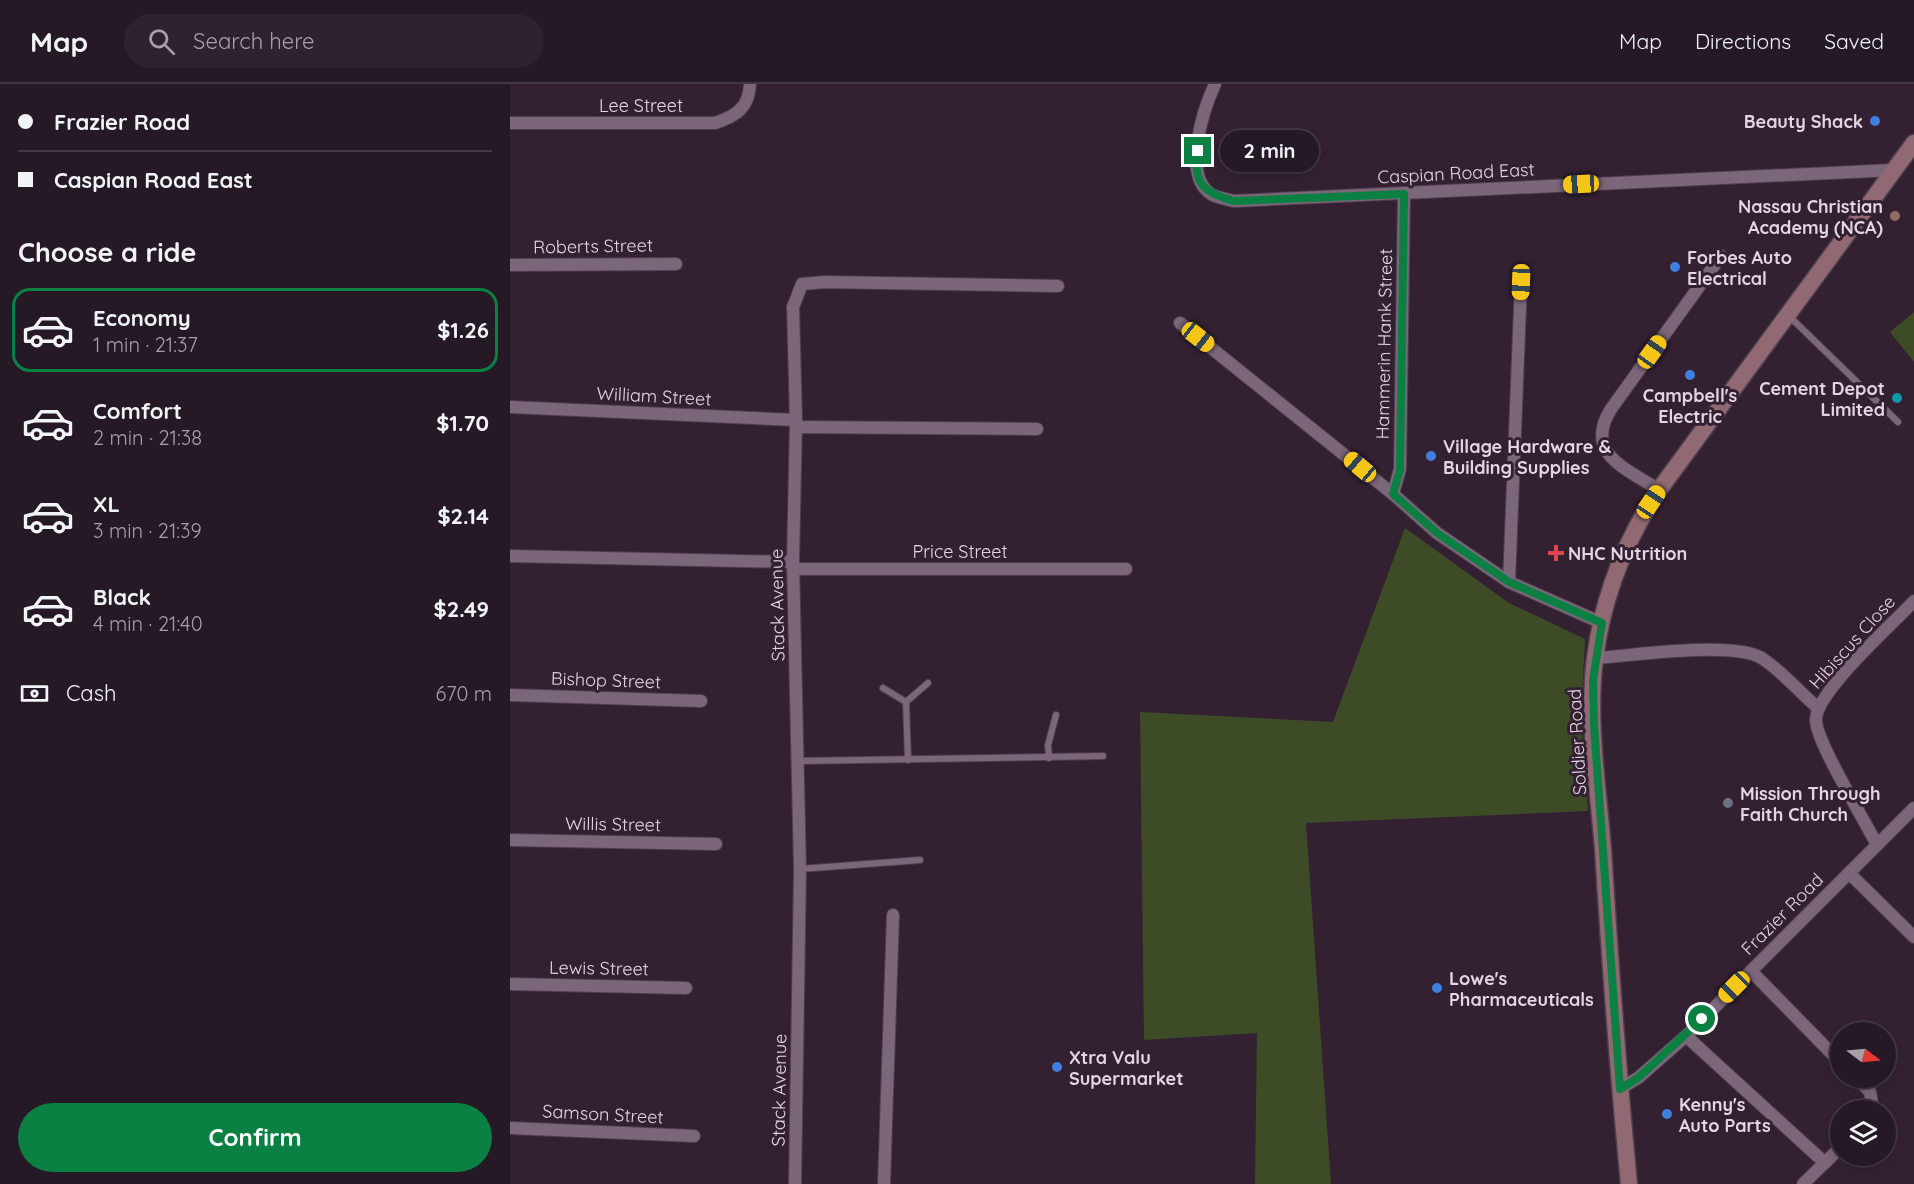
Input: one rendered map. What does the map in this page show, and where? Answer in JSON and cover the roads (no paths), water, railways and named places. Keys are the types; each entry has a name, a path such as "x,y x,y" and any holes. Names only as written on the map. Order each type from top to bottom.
{"main road":[{"name":"Soldier Road","path":"1629,1184 1594,725 1595,658 1607,597 1623,551 1659,490 1914,143"}],"street":[{"name":"Lee Street","path":"510,123 715,123 735,117 744,105 750,84"},
{"name":"Caspian Road East","path":"1215,84 1206,104 1195,168 1201,184 1212,195 1234,201 1264,202 1894,170"},
{"name":"Hammerin Hank Street","path":"1393,494 1400,470 1404,194"},
{"path":"1659,490 1611,457 1602,443 1601,429 1611,409 1720,256"},
{"name":"Roberts Street","path":"510,265 676,264"},
{"path":"1509,582 1521,282"},
{"name":"Stack Avenue","path":"795,1184 800,869 793,566 796,423 793,307 802,284 1058,285"},
{"path":"1180,322 1393,494 1437,533 1509,582 1602,623"},
{"name":"William Street","path":"510,407 796,423 1037,429"},
{"name":"Price Street","path":"510,556 793,566 1126,569"},
{"name":"Hibiscus Close","path":"1878,845 1816,725 1818,708 1829,690 1914,602"},
{"name":"Hibiscus Close","path":"1595,658 1715,650 1744,652 1762,658 1818,708"},
{"name":"Bishop Street","path":"510,695 701,701"},
{"name":"Frazier Road","path":"1620,1089 1638,1078 1686,1035 1914,808"},
{"name":"Willis Street","path":"510,840 716,844"},
{"path":"1849,873 1914,937"},
{"path":"884,1184 893,915"},
{"path":"1750,971 1830,1052"},
{"name":"Lewis Street","path":"510,984 686,988"},
{"path":"1686,1035 1825,1163"},
{"name":"Samson Street","path":"510,1128 693,1136"},
{"path":"1803,1184 1830,1158"}],"lane":[{"path":"1788,314 1898,422"},
{"path":"906,702 928,683"},
{"path":"883,688 906,702"},
{"path":"906,702 908,760"},
{"path":"1049,758 1050,731 1056,715"},
{"path":"798,760 1103,756"},
{"path":"800,869 920,860"}],"place":[{"name":"Beauty Shack","path":"1875,121"},
{"name":"Nassau Christian Academy (NCA)","path":"1895,216"},
{"name":"Forbes Auto Electrical","path":"1675,267"},
{"name":"Campbell's Electric","path":"1690,375"},
{"name":"Cement Depot Limited","path":"1897,398"},
{"name":"Village Hardware & Building Supplies","path":"1431,456"},
{"name":"NHC Nutrition","path":"1556,553"},
{"name":"Mission Through Faith Church","path":"1728,803"},
{"name":"Lowe's Pharmaceuticals","path":"1437,988"},
{"name":"Xtra Valu Supermarket","path":"1057,1067"},
{"name":"Kenny's Auto Parts","path":"1667,1114"}]}
